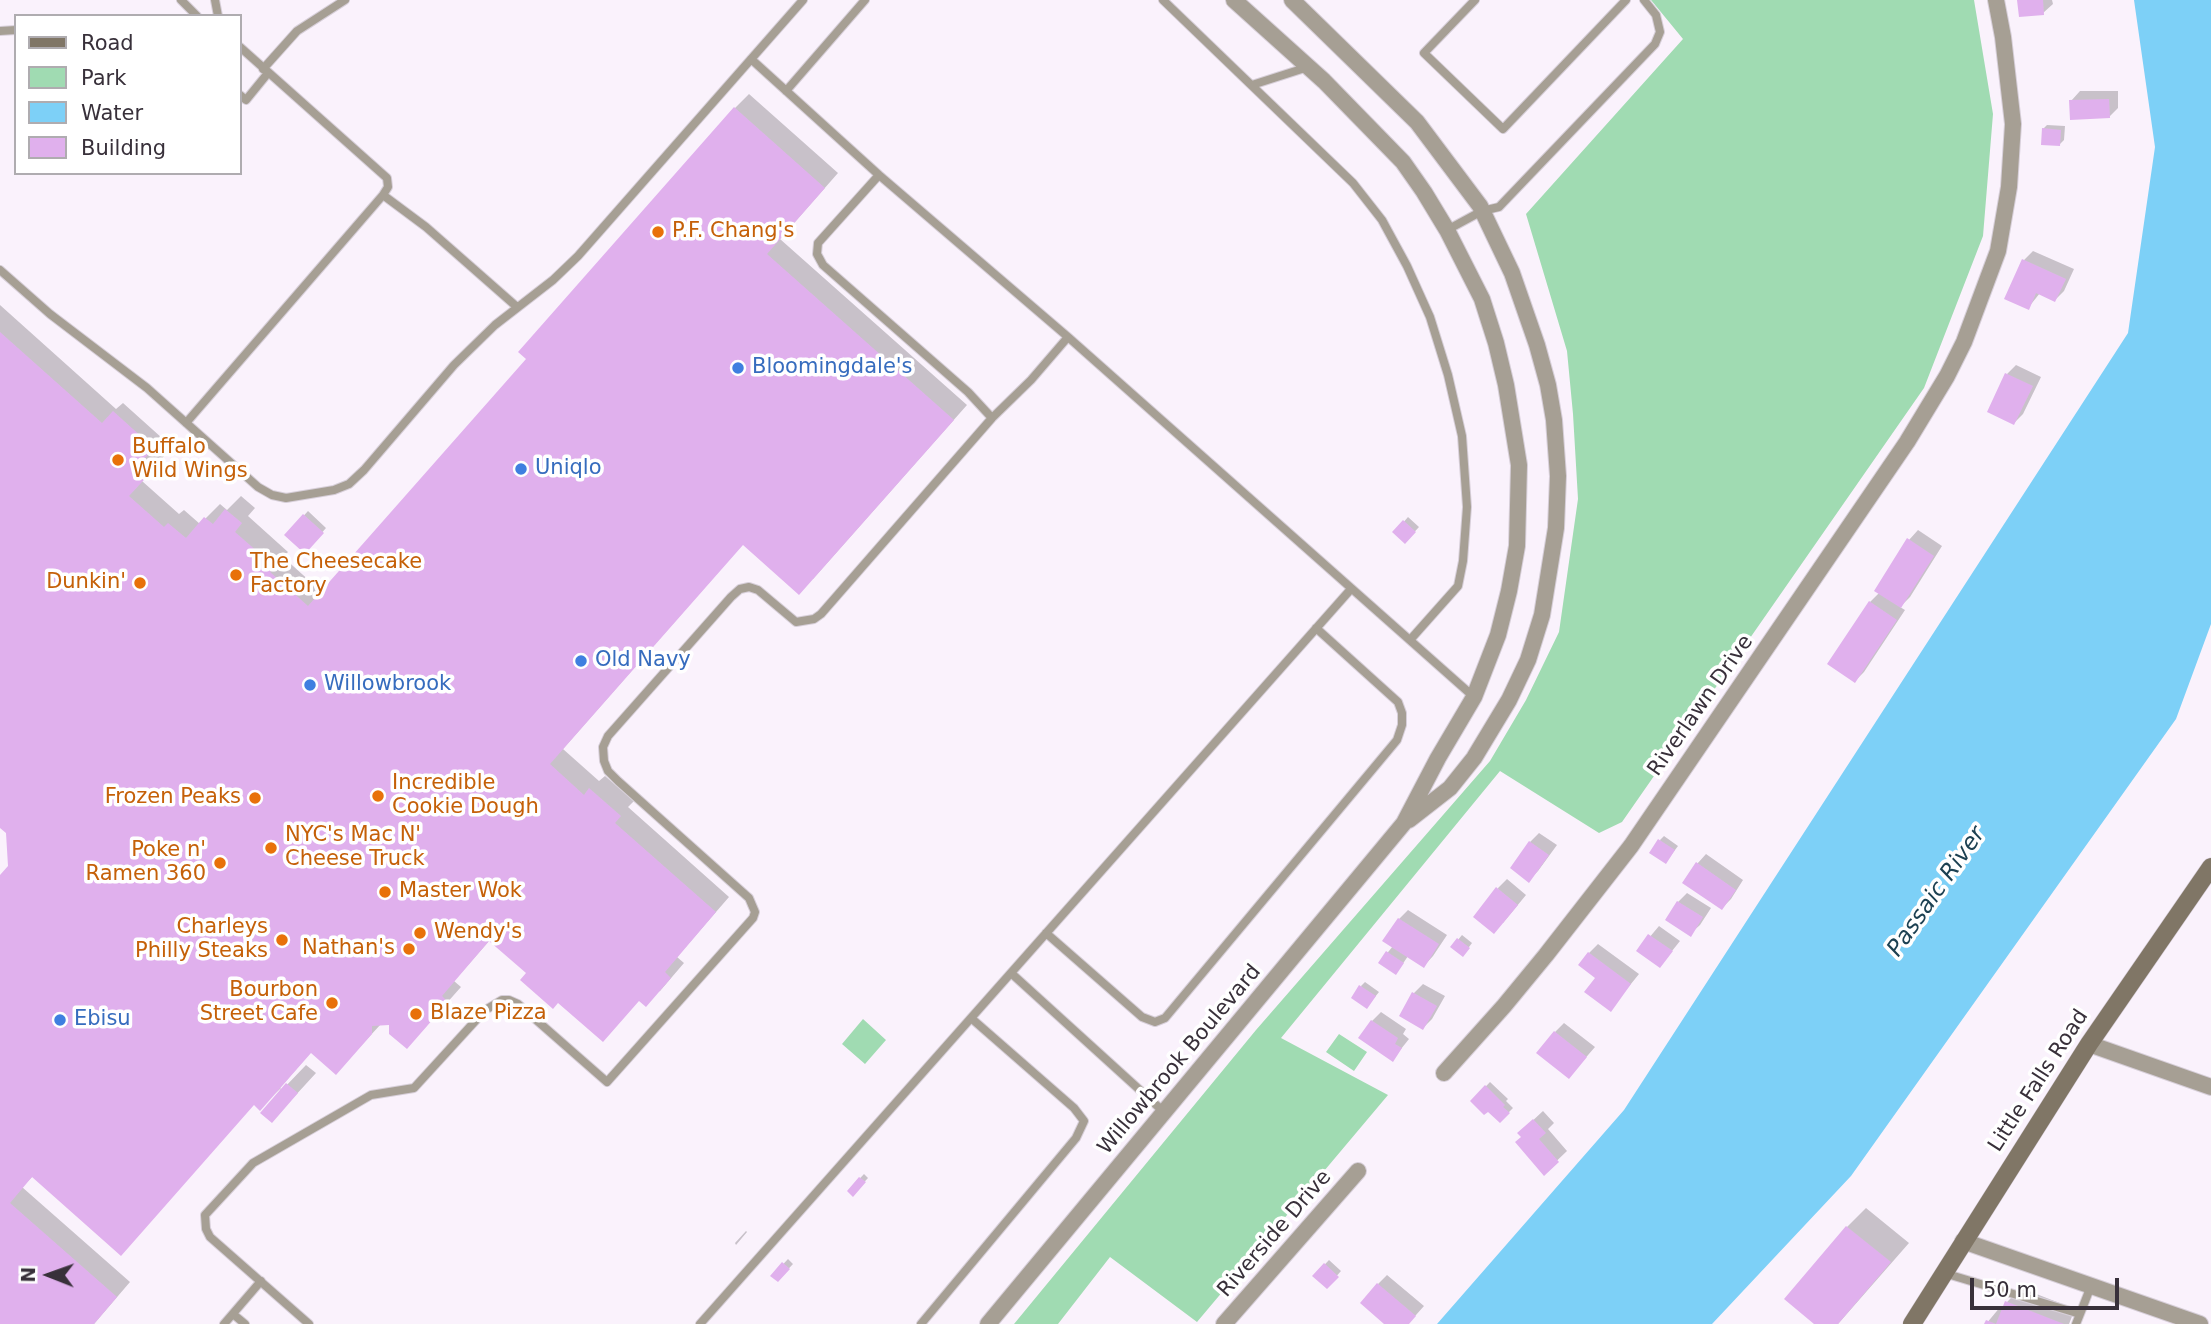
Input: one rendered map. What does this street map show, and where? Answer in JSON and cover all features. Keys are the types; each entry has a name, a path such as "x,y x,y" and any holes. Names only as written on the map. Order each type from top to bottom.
{"street":[{"name":"Willowbrook Boulevard","path":"988,1324 1404,823 1474,697 1499,635 1509,591 1517,546 1519,465 1496,343 1482,299 1447,230 1403,162 1308,67 1234,0"},
{"name":"Willowbrook Boulevard","path":"1292,0 1417,122 1482,211 1512,273 1538,345 1554,420 1558,476 1556,528 1542,615 1528,660 1474,758 1450,788 1404,823"},
{"name":"Riverlawn Drive","path":"1444,1073 1538,965 1631,846 1907,442 1947,376 1964,342 1998,251 2009,187 2013,124 1996,0"},
{"name":"Little Falls Road","path":"1912,1324 2089,1044 2211,867"},
{"path":"2089,1044 2211,1087"},
{"name":"Riverside Drive","path":"1224,1324 1358,1171"},
{"path":"1963,1241 2200,1324"}],"lane":[{"path":"181,0 195,14"},
{"path":"242,97 246,100 297,31 345,0"},
{"path":"0,270 50,314 147,388 258,487 272,495 286,498 334,491 349,484 364,470 454,365 578,256 803,0"},
{"path":"786,91 865,0"},
{"path":"1163,0 1353,183 1382,220 1423,301 1448,375 1462,436 1467,498 1463,561 1458,586 1410,640"},
{"path":"1475,0 1424,54 1503,129 1626,0"},
{"path":"1447,230 1482,211 1499,207 1655,44 1660,32 1656,15 1644,0"},
{"path":"186,423 383,195 387,187 387,178 242,49"},
{"path":"751,59 878,174 1068,337 1474,697"},
{"path":"1252,85 1308,67"},
{"path":"878,174 818,243 817,254 823,265 968,392 992,418"},
{"path":"383,195 426,227 517,307"},
{"path":"309,1324 210,1237 205,1229 205,1216 253,1163 371,1095 414,1087 486,1009 502,1000 518,1003 607,1082 752,918 755,907 749,898 608,771 603,747 608,736 740,589 749,587 758,590 796,622 814,619 821,614 992,418 1031,380 1068,337"},
{"path":"700,1324 1351,589"},
{"path":"1046,933 1142,1017 1155,1022 1166,1018 1397,740 1402,725 1398,702 1316,628"},
{"path":"1011,973 1164,1112"},
{"path":"920,1324 1076,1138 1084,1121 1074,1108 971,1018"},
{"path":"1944,1273 2080,1314"},
{"path":"224,1324 261,1281"},
{"path":"2076,1324 2091,1286"},
{"path":"233,1314 245,1324"}],"green space":[{"path":"1651,0 1974,0 1993,114 1983,236 1924,388 1622,822 1599,833 1500,771 1281,1038 1388,1095 1197,1322 1110,1257 1058,1324 1014,1324 1256,1030 1490,761 1526,700 1559,632 1578,499 1573,414 1567,351 1526,214 1683,39"},
{"path":"863,1019 886,1040 865,1064 842,1044"},
{"path":"1339,1034 1367,1052 1354,1071 1326,1052"}],"water":[{"name":"Passaic River","path":"2134,0 2211,0 2211,624 2176,719 1851,1176 1712,1324 1437,1324 1624,1110 2128,333 2155,147"}],"building":[{"path":"2017,0 2043,0 2044,15 2019,17"},
{"path":"2109,99 2110,118 2070,120 2069,100"},
{"name":"Willowbrook","path":"734,107 825,188 767,254 954,420 799,595 743,545 550,764 584,795 589,788 621,816 615,823 716,912 665,972 671,978 646,1007 639,1001 603,1042 558,1003 553,1009 520,980 526,973 489,941 442,996 448,1002 407,1049 389,1034 389,1025 372,1026 372,1034 336,1075 311,1053 260,1111 254,1105 121,1256 32,1177 10,1203 117,1297 94,1324 0,1324 0,875 8,866 6,833 0,828 0,332 102,423 113,411 154,448 143,460 154,469 129,496 164,527 168,523 186,538 204,517 213,524 225,509 242,523 235,532 275,567 270,572 308,606 526,359 518,352"},
{"path":"2042,128 2061,130 2060,146 2041,145"},
{"path":"2022,259 2066,279 2055,302 2036,293 2029,310 2004,299"},
{"path":"2005,373 2033,386 2014,425 1987,412"},
{"path":"303,514 324,533 305,554 284,535"},
{"path":"1403,520 1416,532 1405,544 1392,532"},
{"path":"1907,538 1934,556 1901,608 1874,591"},
{"path":"1869,601 1897,620 1855,683 1827,664"},
{"path":"1658,839 1675,850 1666,864 1649,853"},
{"path":"1529,841 1549,855 1529,883 1510,868"},
{"path":"1696,862 1736,890 1722,910 1682,883"},
{"path":"1496,887 1518,905 1494,934 1473,917"},
{"path":"1677,901 1703,917 1691,937 1665,920"},
{"path":"1398,918 1439,944 1424,968 1382,941"},
{"path":"1648,934 1673,951 1660,968 1636,951"},
{"path":"1457,938 1470,948 1463,957 1450,947"},
{"path":"1386,951 1404,963 1396,975 1378,963"},
{"path":"1588,952 1631,984 1611,1012 1584,992 1595,978 1578,965"},
{"path":"1359,985 1376,996 1367,1009 1351,998"},
{"path":"1412,992 1437,1006 1423,1030 1399,1016"},
{"path":"1371,1020 1398,1038 1395,1044 1402,1048 1393,1062 1358,1038"},
{"path":"1554,1031 1587,1057 1569,1079 1536,1053"},
{"path":"286,1083 298,1093 272,1123 260,1113"},
{"path":"1485,1085 1510,1113 1500,1123 1488,1112 1484,1115 1470,1101"},
{"path":"1533,1119 1546,1133 1539,1139 1559,1162 1544,1176 1515,1142 1521,1137 1517,1133"},
{"path":"859,1177 866,1182 853,1197 847,1191"},
{"path":"1846,1226 1891,1262 1838,1324 1814,1324 1784,1299"},
{"path":"782,1262 790,1269 778,1282 770,1276"},
{"path":"1324,1263 1339,1277 1327,1289 1312,1276"},
{"path":"1377,1283 1416,1316 1409,1324 1384,1324 1360,1303"},
{"path":"2005,1301 2064,1324 1996,1324"}],"place":[{"name":"P.F. Chang's","path":"658,232"},
{"name":"Bloomingdale's","path":"738,368"},
{"name":"Buffalo Wild Wings","path":"118,460"},
{"name":"Uniqlo","path":"521,469"},
{"name":"The Cheesecake Factory","path":"236,575"},
{"name":"Dunkin'","path":"140,583"},
{"name":"Old Navy","path":"581,661"},
{"name":"Willowbrook","path":"310,685"},
{"name":"Incredible Cookie Dough","path":"378,796"},
{"name":"Frozen Peaks","path":"255,798"},
{"name":"NYC's Mac N' Cheese Truck","path":"271,848"},
{"name":"Poke n' Ramen 360","path":"220,863"},
{"name":"Master Wok","path":"385,892"},
{"name":"Wendy's","path":"420,933"},
{"name":"Charleys Philly Steaks","path":"282,940"},
{"name":"Nathan's","path":"409,949"},
{"name":"Bourbon Street Cafe","path":"332,1003"},
{"name":"Blaze Pizza","path":"416,1014"},
{"name":"Ebisu","path":"60,1020"}]}
